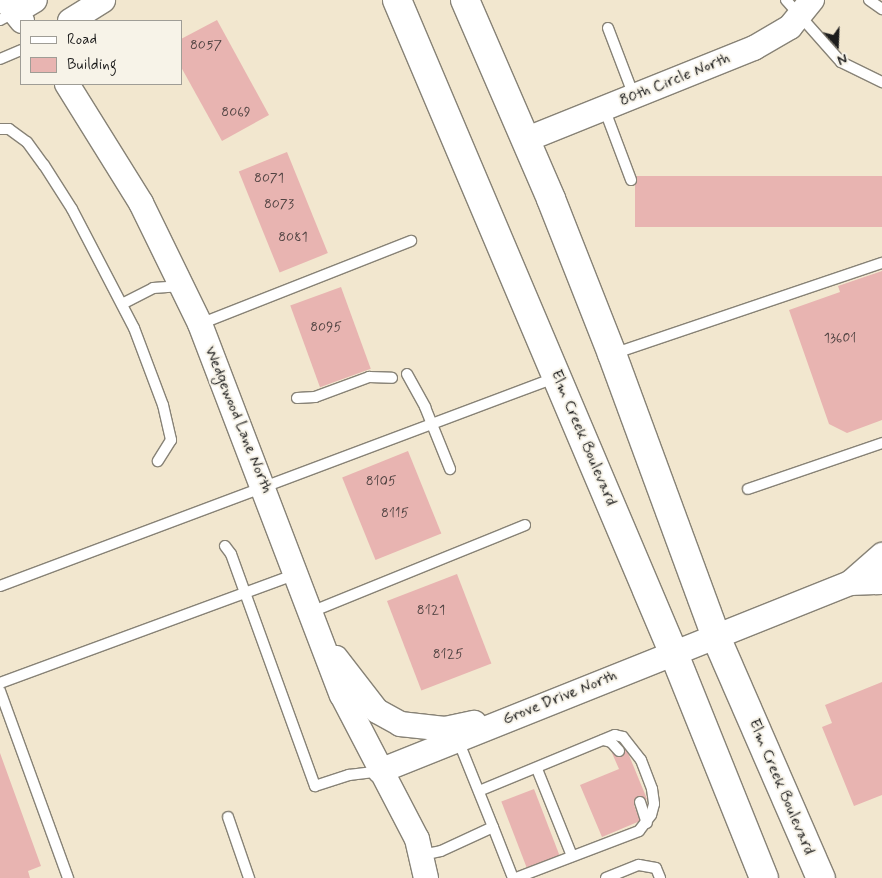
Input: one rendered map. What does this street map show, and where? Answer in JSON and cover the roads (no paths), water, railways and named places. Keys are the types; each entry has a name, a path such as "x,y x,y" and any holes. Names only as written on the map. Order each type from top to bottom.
{"main road":[{"name":"Elm Creek Boulevard","path":"397,0 674,654 764,878"},
{"name":"Elm Creek Boulevard","path":"465,0 612,354 716,637 821,878"}],"street":[{"path":"10,13 35,0"},
{"path":"72,20 102,0"},
{"name":"80th Circle North","path":"524,140 754,48 800,5"},
{"name":"Wedgewood Lane North","path":"68,85 117,159 183,286 265,487 310,613 322,639 342,695 380,771"},
{"name":"Grove Drive North","path":"380,771 850,583 882,555"},
{"name":"Grove Drive North","path":"850,583 882,582"},
{"path":"322,639 373,707 400,724 445,729 520,714"},
{"path":"380,771 409,822 422,855 426,878"}],"lane":[{"path":"870,0 882,9"},
{"path":"800,5 841,62 882,82"},
{"path":"608,28 634,96"},
{"path":"0,60 20,50"},
{"path":"604,108 631,180"},
{"path":"0,129 10,129 27,142 44,165 72,209 122,304 163,405 171,440 158,461"},
{"path":"200,324 411,241"},
{"path":"612,354 882,263"},
{"path":"122,304 153,288 183,286"},
{"path":"406,374 432,424 450,470"},
{"path":"297,398 315,397 369,377 392,378"},
{"path":"0,586 558,377"},
{"path":"748,489 882,443"},
{"path":"310,613 525,525"},
{"path":"224,546 231,554 315,786 349,775 380,771"},
{"path":"0,683 296,574"},
{"path":"0,691 68,878"},
{"path":"458,740 514,878 639,831 646,824 654,804 652,789 641,760 623,737 615,735 537,769 479,791"},
{"path":"603,740 611,742 619,751"},
{"path":"537,769 572,856"},
{"path":"640,802 646,824"},
{"path":"228,817 249,878"},
{"path":"422,855 441,851 493,827"},
{"path":"607,878 638,865 656,868 660,878"}]}
